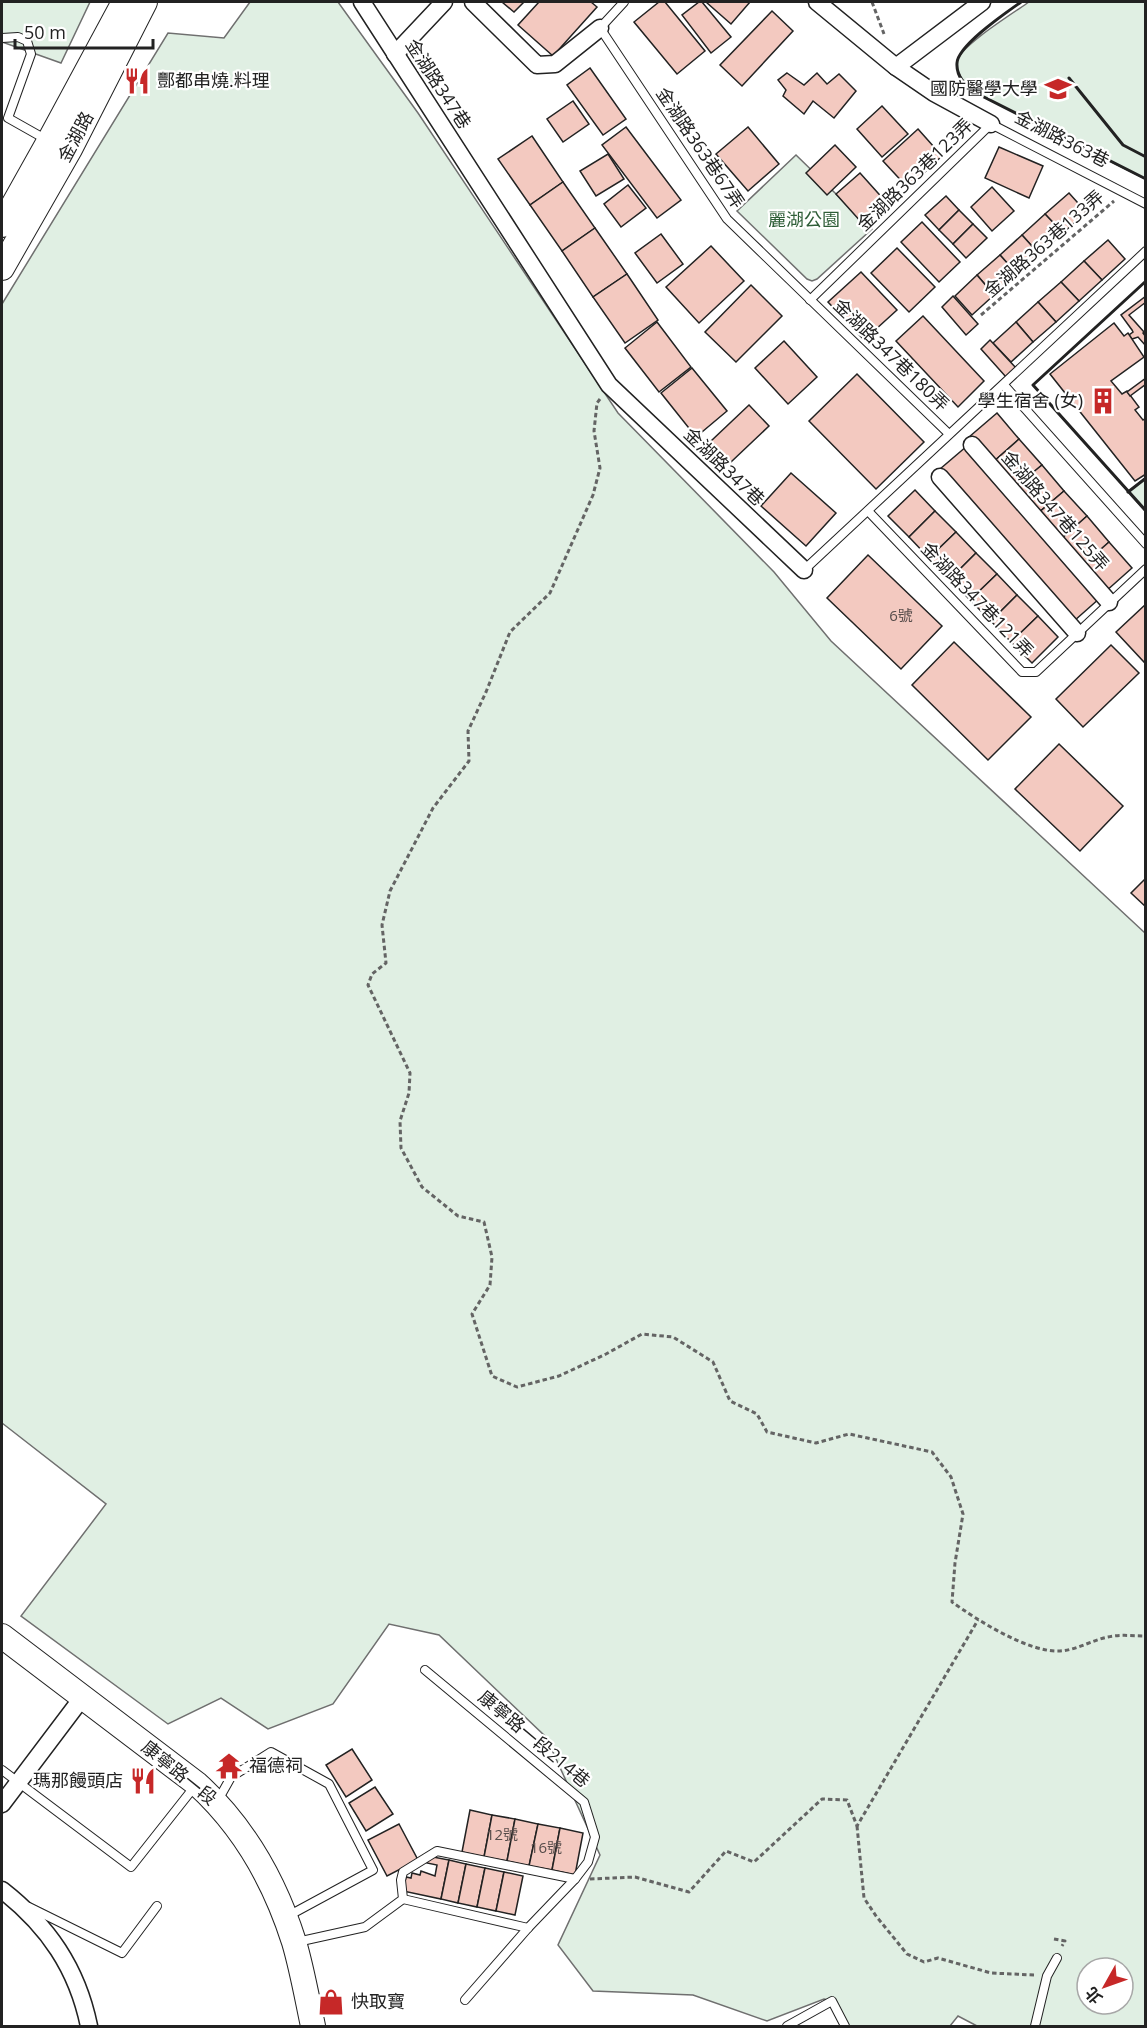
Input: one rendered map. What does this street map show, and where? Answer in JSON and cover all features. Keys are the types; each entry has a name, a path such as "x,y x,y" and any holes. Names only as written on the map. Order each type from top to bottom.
{"main road":[{"name":"金湖路","path":"2,268 124,2"},
{"name":"金湖路","path":"2,225 113,67 145,2"},
{"name":"康寧路一段","path":"2,1636 197,1784 217,1802 256,1855 285,1918 294,1942 314,2026"}],"street":[{"name":"金湖路347巷","path":"362,2 609,384 804,570"},
{"path":"395,54 444,2"},
{"path":"473,2 537,65 555,64 600,28"},
{"name":"金湖路363巷","path":"817,2 896,67 934,93 991,124"},
{"path":"896,67 982,2"},
{"name":"金湖路347巷125弄","path":"972,446 1110,602"},
{"path":"940,477 1077,633"},
{"path":"2,1804 82,1698"},
{"path":"7,1894 42,1927 64,1956 79,1990 89,2026"}],"lane":[{"path":"600,28 624,2"},
{"name":"金湖路363巷67弄","path":"600,28 727,219 810,300"},
{"path":"2,38 18,37 27,41 31,54 8,118 59,145"},
{"name":"金湖路363巷123弄","path":"810,300 991,124"},
{"name":"金湖路363巷","path":"991,124 1146,204"},
{"name":"金湖路347巷","path":"804,570 1146,251"},
{"name":"金湖路347巷180弄","path":"810,300 950,434"},
{"path":"1004,385 1146,544"},
{"name":"金湖路347巷121弄","path":"868,512 1022,672 1036,672 1146,569"},
{"name":"康寧路一段214巷","path":"424,1670 584,1802 595,1837 588,1862 575,1880 528,1928 465,2000"},
{"path":"217,1802 231,1777 271,1752 329,1784 374,1870 285,1918"},
{"path":"2,1770 131,1867 197,1784"},
{"path":"403,1899 401,1880 403,1872 437,1851 575,1880"},
{"path":"7,1894 122,1953 157,1906"},
{"path":"294,1942 365,1927 403,1899 528,1928"},
{"path":"1035,2026 1047,1976 1057,1958"},
{"path":"787,2026 832,2001 845,2026"}],"path":[{"name":"金湖路363巷133弄","path":"981,315 1124,192"},
{"path":"609,384 597,403 594,430 600,468 593,495 550,593 510,632 468,731 469,761 434,808 390,891 382,925 386,963 372,974 368,985 410,1073 409,1093 400,1121 401,1148 422,1187 458,1216 484,1222 492,1257 490,1285 472,1314 492,1376 517,1387 559,1376 642,1334 672,1337 713,1362 730,1401 757,1414 767,1432 816,1443 849,1434 932,1452 951,1478 963,1514 955,1563 952,1602 978,1620 1031,1646 1058,1651 1078,1647 1109,1636 1146,1636"},
{"path":"856,1826 978,1620"},
{"path":"575,1880 635,1877 689,1892 726,1851 754,1862 822,1799 847,1800 856,1826 864,1898 907,1953 924,1962 938,1959 991,1973 1047,1976"}],"green space":[{"path":"2,2 90,2 61,63 2,42"},
{"path":"250,2 338,2 418,113 618,413 774,572 831,641 1145,933 1145,2026 977,2026 958,2016 950,2026 845,2026 832,2001 824,1999 767,2021 693,1995 593,1991 558,1945 600,1855 546,1737 439,1635 389,1624 333,1704 268,1729 221,1698 168,1724 21,1616 106,1504 2,1423 2,304 168,33 224,38"},
{"name":"國防醫學大學","path":"1029,2 1145,2 1145,179 976,93 963,80 957,67 960,56 1000,21"},
{"name":"麗湖公園","path":"796,155 872,229 812,281 807,279 737,211"},
{"path":"1145,478 1145,511 1128,492"}],"building":[{"path":"502,2 524,2 514,12"},
{"path":"539,2 591,2 597,7 553,56 518,25"},
{"path":"659,2 665,2 705,51 677,74 634,22"},
{"path":"702,2 731,37 711,53 682,15"},
{"path":"706,2 750,2 731,24"},
{"path":"772,11 793,31 742,86 720,65"},
{"path":"590,68 626,119 603,135 567,85"},
{"path":"787,73 804,85 817,73 827,84 839,74 856,91 834,118 813,101 804,114 783,96 786,90 778,80"},
{"path":"573,101 589,124 563,142 547,119"},
{"path":"882,106 908,134 882,157 857,129"},
{"path":"626,127 681,200 657,218 602,145"},
{"path":"748,127 779,164 748,191 716,154"},
{"path":"918,129 942,156 908,188 883,161"},
{"path":"532,136 563,182 530,205 498,159"},
{"path":"835,145 856,167 827,195 806,173"},
{"path":"999,147 1043,166 1029,198 985,178"},
{"path":"608,154 624,179 596,196 580,171"},
{"path":"860,173 886,202 862,223 836,194"},
{"path":"563,182 595,228 562,251 530,205"},
{"path":"628,185 646,208 621,227 604,204"},
{"path":"992,187 1014,211 992,231 971,207"},
{"path":"1069,193 1086,212 1063,233 1045,214"},
{"path":"946,196 959,210 939,230 925,215"},
{"path":"959,210 973,224 953,244 939,230"},
{"path":"1045,214 1063,233 1039,254 1022,235"},
{"path":"922,222 960,262 939,282 901,242"},
{"path":"973,224 987,238 966,258 953,244"},
{"path":"595,228 627,274 593,297 562,251"},
{"path":"661,234 683,264 657,283 635,253"},
{"path":"1022,235 1039,254 1017,274 1000,255"},
{"path":"1108,240 1125,259 1102,280 1084,261"},
{"path":"711,246 744,281 699,323 666,287"},
{"path":"897,248 935,287 909,312 871,273"},
{"path":"1000,255 1017,274 994,295 977,275"},
{"path":"1084,261 1102,280 1079,301 1061,282"},
{"path":"861,272 897,310 864,340 828,302"},
{"path":"627,274 658,320 625,343 593,297"},
{"path":"977,275 994,295 972,315 955,296"},
{"path":"1061,282 1079,301 1056,322 1038,302"},
{"path":"751,285 782,316 736,362 705,332"},
{"path":"953,296 978,324 966,335 942,307"},
{"path":"1146,296 1146,302 1129,315 1144,332 1146,346 1138,337 1132,339 1129,335 1133,332 1121,315"},
{"path":"1038,302 1056,322 1033,342 1016,322"},
{"path":"923,316 984,381 958,407 896,341"},
{"path":"657,322 691,367 659,392 625,348"},
{"path":"1016,322 1033,342 1011,362 993,343"},
{"name":"學生宿舍 (女)","path":"1114,323 1124,336 1128,333 1144,357 1111,381 1122,394 1127,391 1139,407 1135,410 1143,420 1146,418 1146,474 1135,481 1050,374"},
{"path":"990,340 1016,368 1006,377 981,349"},
{"path":"784,341 817,377 788,404 755,368"},
{"path":"692,368 727,411 696,437 661,393"},
{"path":"857,374 924,442 876,489 809,421"},
{"path":"1146,378 1146,384 1130,396 1127,392"},
{"path":"749,405 769,426 731,462 711,441"},
{"path":"997,413 1019,439 992,463 969,437"},
{"path":"1019,439 1042,465 1014,488 992,463"},
{"path":"967,446 1100,598 1074,621 940,469"},
{"path":"1042,465 1064,491 1037,514 1014,488"},
{"path":"791,473 836,513 806,546 761,506"},
{"path":"915,490 935,511 909,537 888,516"},
{"path":"1064,491 1087,516 1060,540 1037,514"},
{"path":"935,511 956,532 929,558 909,537"},
{"path":"1087,516 1109,542 1082,566 1060,540"},
{"path":"956,532 976,553 950,579 929,558"},
{"path":"1109,542 1132,568 1105,592 1082,566"},
{"path":"976,553 997,574 970,600 950,579"},
{"path":"868,555 942,626 901,669 827,598"},
{"path":"997,574 1017,595 991,621 970,600"},
{"path":"1017,595 1038,616 1011,642 991,621"},
{"path":"1146,604 1146,661 1144,662 1116,632"},
{"path":"1038,616 1058,637 1032,663 1011,642"},
{"path":"954,642 1031,717 988,760 912,685"},
{"path":"1111,645 1139,673 1083,727 1056,699"},
{"path":"1059,744 1123,806 1080,851 1015,789"},
{"path":"1146,878 1146,907 1131,893"},
{"path":"352,1749 372,1780 346,1797 326,1765"},
{"path":"375,1787 393,1814 366,1831 349,1803"},
{"path":"470,1810 492,1815 484,1857 462,1852"},
{"path":"492,1815 515,1819 507,1861 484,1857"},
{"path":"515,1819 538,1824 529,1866 507,1861"},
{"path":"399,1824 418,1860 387,1876 368,1840"},
{"path":"538,1824 560,1828 552,1870 529,1866"},
{"path":"560,1828 583,1833 575,1875 552,1870"},
{"path":"428,1856 449,1860 441,1899 403,1891 406,1877 411,1878 412,1873 420,1875 421,1871 435,1876 437,1865 427,1863"},
{"path":"449,1860 466,1864 458,1903 441,1899"},
{"path":"466,1864 485,1868 477,1907 458,1903"},
{"path":"485,1868 504,1872 496,1911 477,1907"},
{"path":"504,1872 523,1876 515,1915 496,1911"}],"wall":[{"path":"1021,2 984,29 965,47 957,63 962,81 976,93 1146,179"},
{"path":"1069,78 1123,145 1146,157"},
{"path":"1146,281 1033,385 1146,511"},
{"path":"1128,492 1146,478"}],"place":[{"name":"酆都串燒.料理","path":"137,81"},
{"name":"國防醫學大學","path":"1058,89"},
{"name":"學生宿舍 (女)","path":"1103,401"},
{"name":"福德祠","path":"229,1766"},
{"name":"瑪那饅頭店","path":"143,1781"},
{"name":"快取寶","path":"331,2002"}]}
